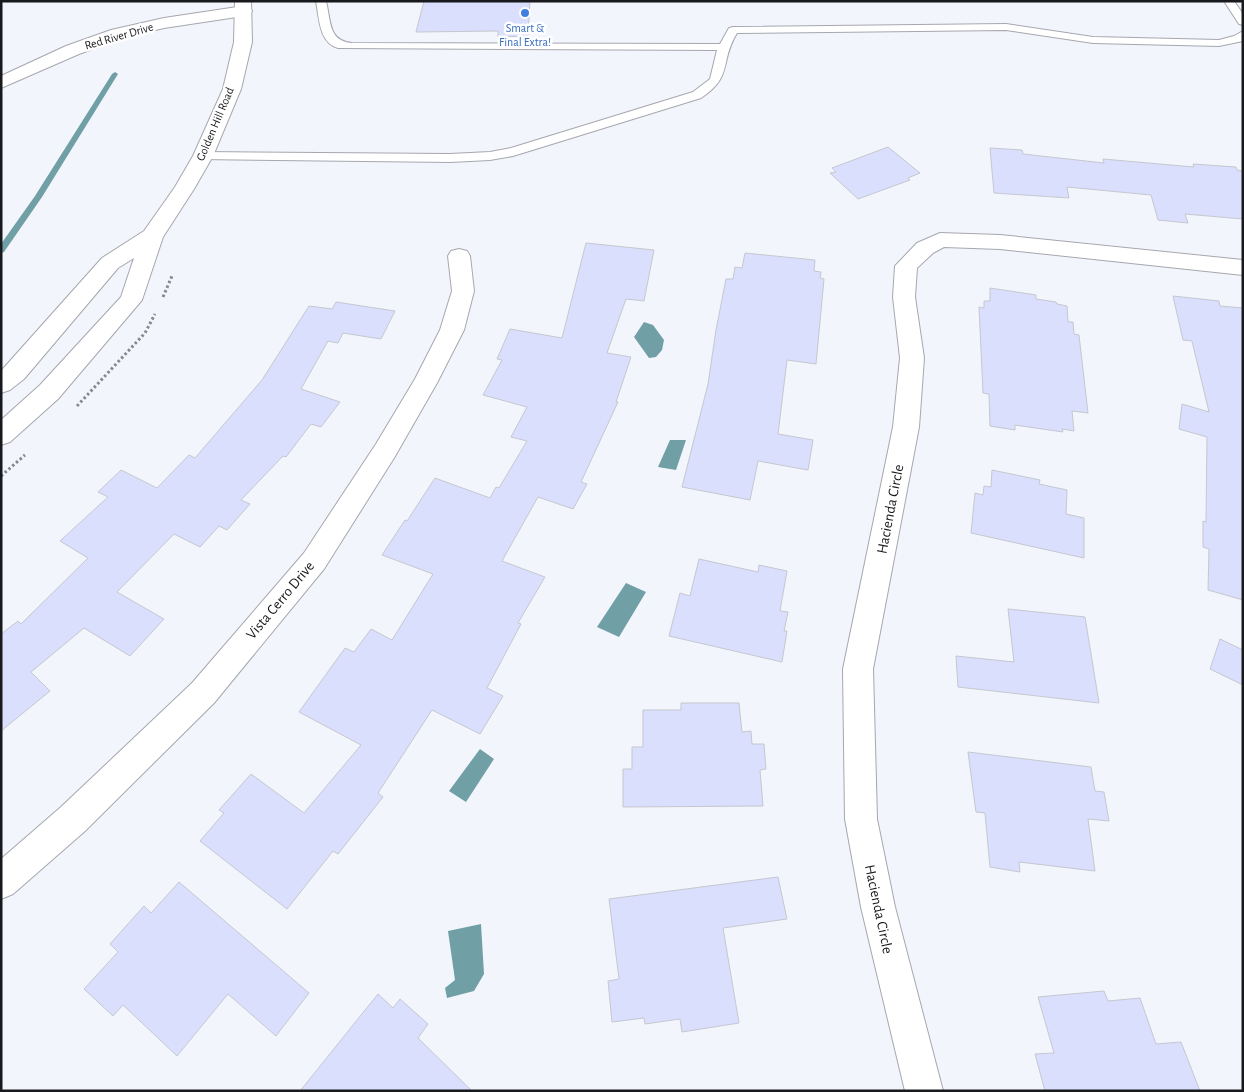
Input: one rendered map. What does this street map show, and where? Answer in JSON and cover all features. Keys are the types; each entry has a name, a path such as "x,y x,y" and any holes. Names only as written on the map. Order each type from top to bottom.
{"street":[{"name":"Red River Drive","path":"1,83 68,51 118,34 244,6"},
{"name":"Golden Hill Road","path":"1,435 49,392 131,300 152,236 184,189 203,156 232,89 243,42 244,6"},
{"name":"Golden Hill Road","path":"1,384 14,373 110,263 152,236"},
{"name":"Hacienda Circle","path":"924,1091 878,907 861,819 858,669 906,427 912,358 904,297 906,266 925,248 940,240 1000,242 1243,268"},
{"name":"Vista Cerro Drive","path":"1,882 80,813 203,693 314,561 385,451 425,383 452,330 463,291 459,256"}],"lane":[{"path":"322,1 329,36 338,44 345,45 724,47"},
{"path":"1229,1 1243,22"},
{"path":"203,156 450,158 490,156 513,152 697,95 712,86 720,76 724,47 733,30 1006,27 1093,40 1219,42 1238,39 1243,34"}],"water":[{"path":"644,322 653,325 664,340 662,350 656,357 649,358 634,337"},
{"path":"670,440 686,440 676,470 658,467"},
{"path":"626,583 646,592 619,637 597,627"},
{"path":"480,749 494,759 466,802 449,791"},
{"path":"481,924 484,974 474,991 447,998 445,988 455,980 448,931"}],"building":[{"path":"424,1 530,1 528,36 498,37 498,31 416,32"},
{"path":"888,147 920,173 908,178 910,180 858,199 830,173 836,172 832,168"},
{"path":"990,148 1022,150 1023,154 1104,163 1103,159 1194,167 1193,164 1236,167 1237,170 1243,171 1243,219 1185,214 1188,223 1158,220 1151,195 1067,187 1069,198 994,193"},
{"path":"586,243 654,250 644,301 626,299 607,353 631,357 616,402 618,402 581,482 587,484 573,509 538,497 502,561 545,577 518,623 521,624 487,688 503,696 480,734 432,710 378,793 383,797 338,854 333,851 287,909 200,841 224,813 219,810 251,774 304,813 361,745 299,712 345,648 354,652 371,629 392,640 433,574 382,555 435,478 490,498 496,487 499,488 527,441 511,437 527,407 483,395 502,360 497,359 510,329 562,338"},
{"path":"745,253 815,260 814,271 821,272 820,278 824,279 816,364 787,360 778,434 813,440 808,470 758,461 750,500 682,487 708,384 726,279 733,279 735,267 742,268"},
{"path":"990,288 1036,295 1036,299 1067,306 1068,322 1073,322 1074,334 1079,335 1088,413 1072,411 1074,431 1062,429 1063,432 1015,425 1015,430 990,426 989,394 983,393 979,307 984,308 984,301 990,301"},
{"path":"1173,296 1219,301 1220,306 1243,308 1243,600 1208,590 1209,549 1203,547 1203,521 1206,522 1207,437 1179,429 1182,404 1209,412 1192,341 1183,340"},
{"path":"336,302 395,311 381,339 343,333 338,343 328,341 301,389 340,402 321,427 311,424 286,457 283,456 241,500 250,504 227,530 219,526 200,547 174,534 117,592 164,619 130,656 84,628 31,672 50,691 1,731 1,634 18,621 21,624 88,558 60,541 108,497 98,492 121,470 157,488 189,455 195,458 262,380 309,306 332,309"},
{"path":"992,470 1040,480 1039,484 1067,490 1066,514 1084,518 1084,558 971,533 975,493 983,495 984,486 991,487"},
{"path":"699,559 758,572 759,565 787,571 780,611 788,612 784,631 787,631 782,662 669,636 680,593 690,596"},
{"path":"1008,609 1085,617 1099,703 958,687 956,656 1014,662"},
{"path":"1220,639 1243,650 1243,685 1210,669"},
{"path":"681,703 739,703 742,732 751,731 752,744 764,744 766,769 760,770 763,806 623,807 623,769 632,769 632,747 643,747 643,710 681,710"},
{"path":"968,752 1091,767 1095,791 1104,792 1109,821 1088,819 1095,871 1019,862 1020,872 990,867 985,813 976,812"},
{"path":"778,877 787,919 723,928 739,1023 682,1032 680,1019 645,1024 644,1018 612,1022 608,981 619,979 609,899"},
{"path":"179,882 309,993 276,1036 228,994 177,1056 123,1005 113,1016 84,989 118,952 110,944 144,906 151,913"},
{"path":"1104,991 1108,1001 1140,998 1156,1044 1181,1042 1200,1091 1045,1091 1035,1054 1054,1053 1038,997"},
{"path":"378,994 393,1008 400,999 428,1024 418,1038 472,1091 300,1091"}],"waterway":[{"path":"1,250 38,197 115,74"}],"place":[{"name":"Smart & Final Extra!","path":"525,13"}]}
